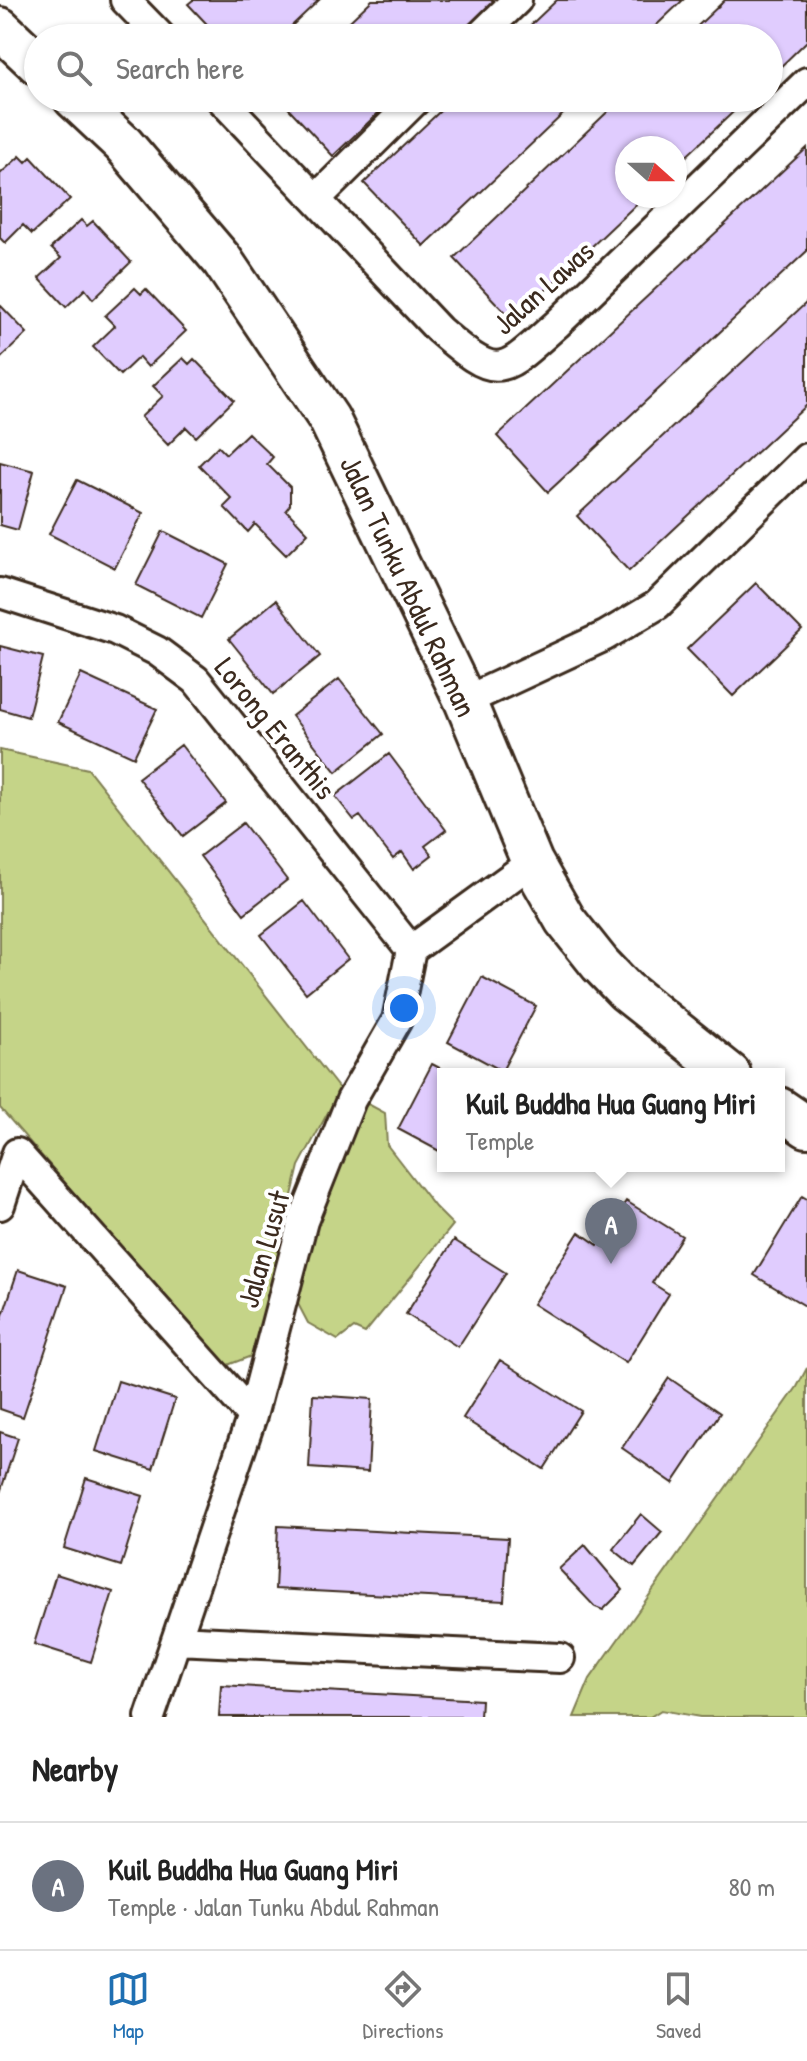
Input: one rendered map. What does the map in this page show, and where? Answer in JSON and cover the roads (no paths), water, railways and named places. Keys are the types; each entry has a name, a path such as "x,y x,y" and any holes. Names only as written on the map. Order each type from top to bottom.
{"street":[{"path":"492,24 517,0"},
{"path":"138,4 152,24"},
{"path":"0,28 24,51"},
{"name":"Jalan Lawas","path":"783,105 807,82"},
{"name":"Jalan Tunku Abdul Rahman","path":"89,112 123,144 222,260 329,419 465,701 532,862 565,920 600,964 656,1017 722,1068"},
{"name":"Jalan Lawas","path":"234,112 439,330 481,364 495,367 517,359 557,324 776,112"},
{"path":"317,198 404,112"},
{"path":"465,701 583,647 657,605 807,458"},
{"name":"Lorong Eranthis","path":"0,593 115,630 157,651 196,680 411,950"},
{"path":"411,950 532,862"},
{"name":"Jalan Lusut","path":"150,1717 252,1416 303,1221 351,1100 397,1020 411,950"},
{"path":"785,1112 807,1127"},
{"path":"8,1143 252,1416"},
{"path":"0,1205 8,1143"},
{"path":"176,1640 560,1658"}],"place":[{"name":"Kuil Buddha Hua Guang Miri","path":"611,1264"}]}
